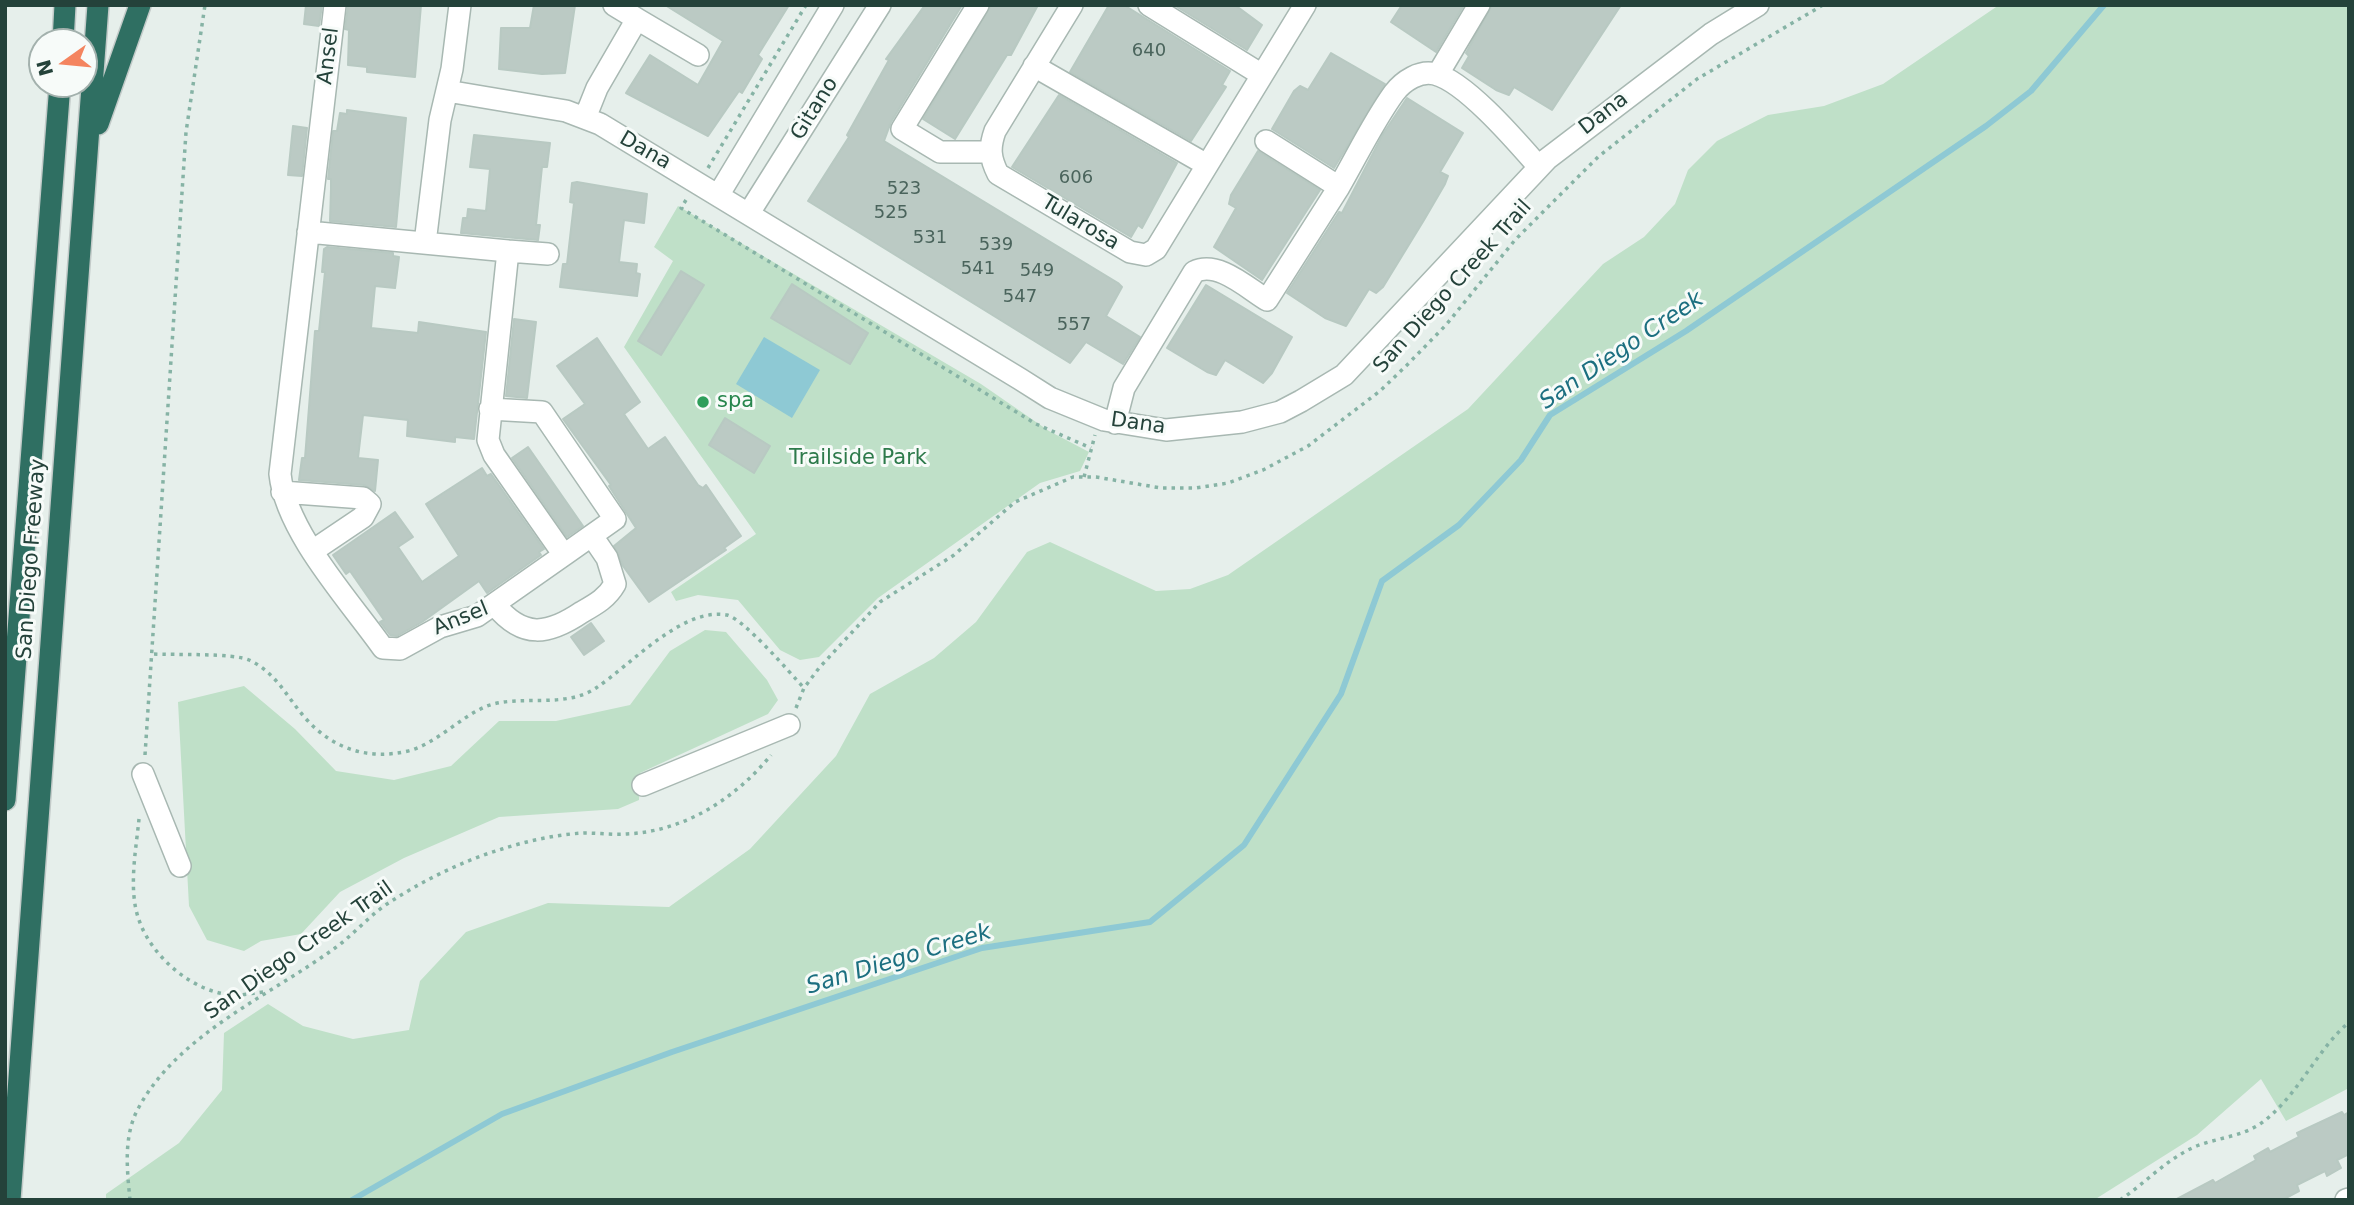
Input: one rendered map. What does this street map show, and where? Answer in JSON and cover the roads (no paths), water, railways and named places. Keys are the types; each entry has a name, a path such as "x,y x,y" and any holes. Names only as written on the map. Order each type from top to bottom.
{"highway":[{"path":"64,28 65,5"},
{"name":"San Diego Freeway","path":"10,1200 98,5"},
{"path":"89,146 140,5"},
{"path":"5,800 59,98"}],"street":[{"name":"Ansel","path":"335,5 280,474 282,492 291,520 383,648 392,651 440,626 477,616 615,519 542,412 490,409"},
{"path":"425,243 440,120 460,5"},
{"path":"614,5 698,55"},
{"name":"Gitano","path":"719,194 833,5"},
{"name":"Gitano","path":"749,213 880,5"},
{"path":"978,5 902,129 940,152 991,152 995,131 1072,5"},
{"path":"1149,5 1262,75"},
{"name":"Tularosa","path":"991,152 991,161 1001,176 1130,252 1146,256 1156,249 1304,5"},
{"path":"1438,74 1479,5"},
{"name":"Dana","path":"447,91 566,111 585,118 719,194 1051,398 1107,420 1166,430 1222,426 1280,412 1333,384 1404,313 1539,167 1680,56 1758,5"},
{"path":"585,118 597,88 637,19"},
{"path":"1034,66 1207,165"},
{"path":"1107,420 1194,272 1203,268 1214,268 1267,300 1395,92 1409,79 1423,73 1438,74 1487,109 1539,167"},
{"path":"1266,141 1339,187"},
{"path":"308,232 548,254"},
{"path":"508,251 488,440 494,455 564,555"},
{"path":"282,492 363,498 370,504 363,517 314,551"},
{"path":"495,605 508,621 527,630 546,631 564,625 609,595 615,584 613,572 592,536"},
{"path":"643,785 789,725"},
{"path":"143,774 180,866"}],"water":[{"path":"764,337 820,370 792,418 736,384"}],"waterway":[{"name":"San Diego Creek","path":"352,1200 502,1114 672,1052 982,948 1150,922 1244,845 1341,694 1382,581 1459,525 1521,460 1550,415 1686,331 1986,126 2031,91 2104,5"}],"place":[{"name":"spa","path":"703,402"}],"park label":[{"name":"Trailside Park","path":"858,459"}]}
